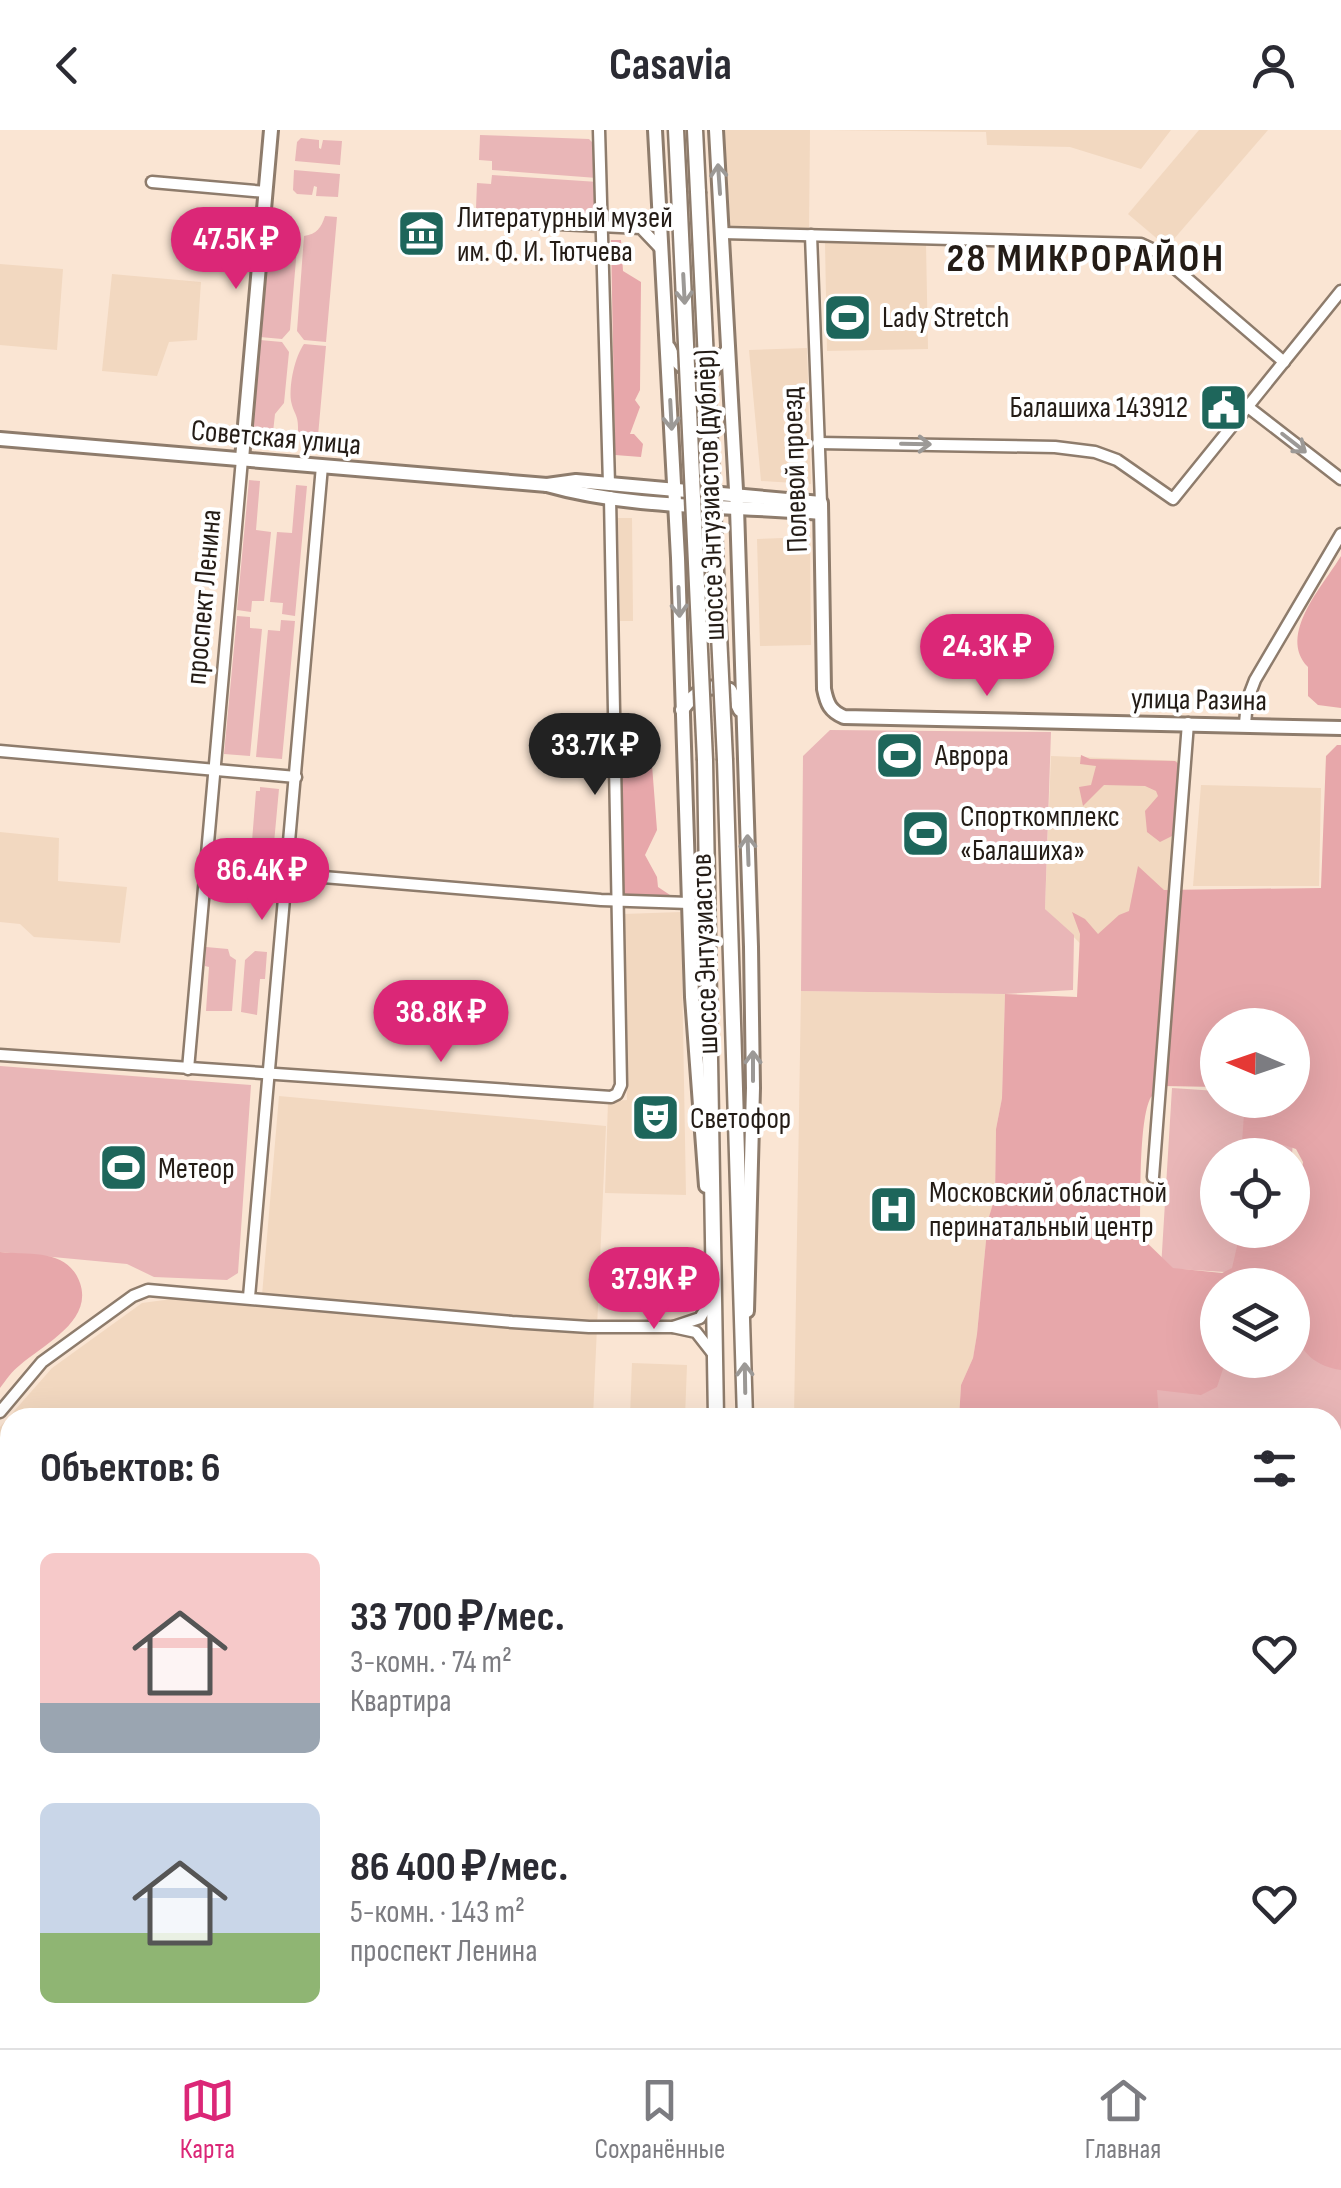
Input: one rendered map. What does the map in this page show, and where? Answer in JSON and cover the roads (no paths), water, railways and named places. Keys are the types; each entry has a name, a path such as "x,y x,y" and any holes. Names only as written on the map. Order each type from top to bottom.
{"highway":[{"name":"шоссе Энтузиастов","path":"676,130 705,760 716,1408"},
{"name":"шоссе Энтузиастов","path":"695,130 725,760 745,1408"}],"main road":[{"name":"проспект Ленина","path":"242,459 271,130"},
{"name":"шоссе Энтузиастов (дублёр)","path":"655,130 668,340 696,1065 712,1246"},
{"name":"шоссе Энтузиастов (дублёр)","path":"716,130 737,502 753,996 750,1245 744,1338"},
{"path":"668,340 676,362 696,372 720,364 728,346"},
{"name":"Советская улица","path":"0,440 547,485 576,481 675,504 737,502 821,508"},
{"name":"Советская улица","path":"610,490 674,489 737,502"},
{"name":"Полевой проезд","path":"821,508 827,704"},
{"path":"682,711 698,692 719,687 734,696 742,717"},
{"name":"улица Разина","path":"827,704 844,718 1338,728"}],"street":[{"path":"0,1055 611,1097 618,1094 621,1085 610,490 600,130"},
{"path":"152,182 266,192"},
{"path":"480,220 641,228 649,223 660,200"},
{"path":"641,228 657,242 663,254"},
{"path":"722,233 1129,242 1154,250 1284,362"},
{"name":"Полевой проезд","path":"810,235 821,508"},
{"path":"818,443 1055,446 1094,452 1116,460 1173,500 1341,291"},
{"path":"1248,406 1341,479"},
{"name":"проспект Ленина","path":"188,1069 242,459"},
{"path":"249,1297 322,466"},
{"path":"1245,724 1247,701 1255,680 1341,534"},
{"path":"1153,1177 1188,723"},
{"path":"0,751 296,776"},
{"path":"286,874 617,901 689,903"},
{"path":"3,1408 42,1362 133,1296 148,1290 512,1322 673,1327 696,1332 714,1356"},
{"path":"673,1327 700,1318 713,1295"}],"place":[{"name":"Литературный музей им. Ф. И. Тютчева","path":"422,234"},
{"name":"Lady Stretch","path":"847,317"},
{"name":"Балашиха 143912","path":"1223,407"},
{"name":"Аврора","path":"900,755"},
{"name":"Спорткомплекс «Балашиха»","path":"925,833"},
{"name":"Светофор","path":"655,1118"},
{"name":"Метеор","path":"123,1168"},
{"name":"Московский областной перинатальный центр","path":"894,1209"}],"district":[{"name":"28 МИКРОРАЙОН","path":"1086,257"}]}
